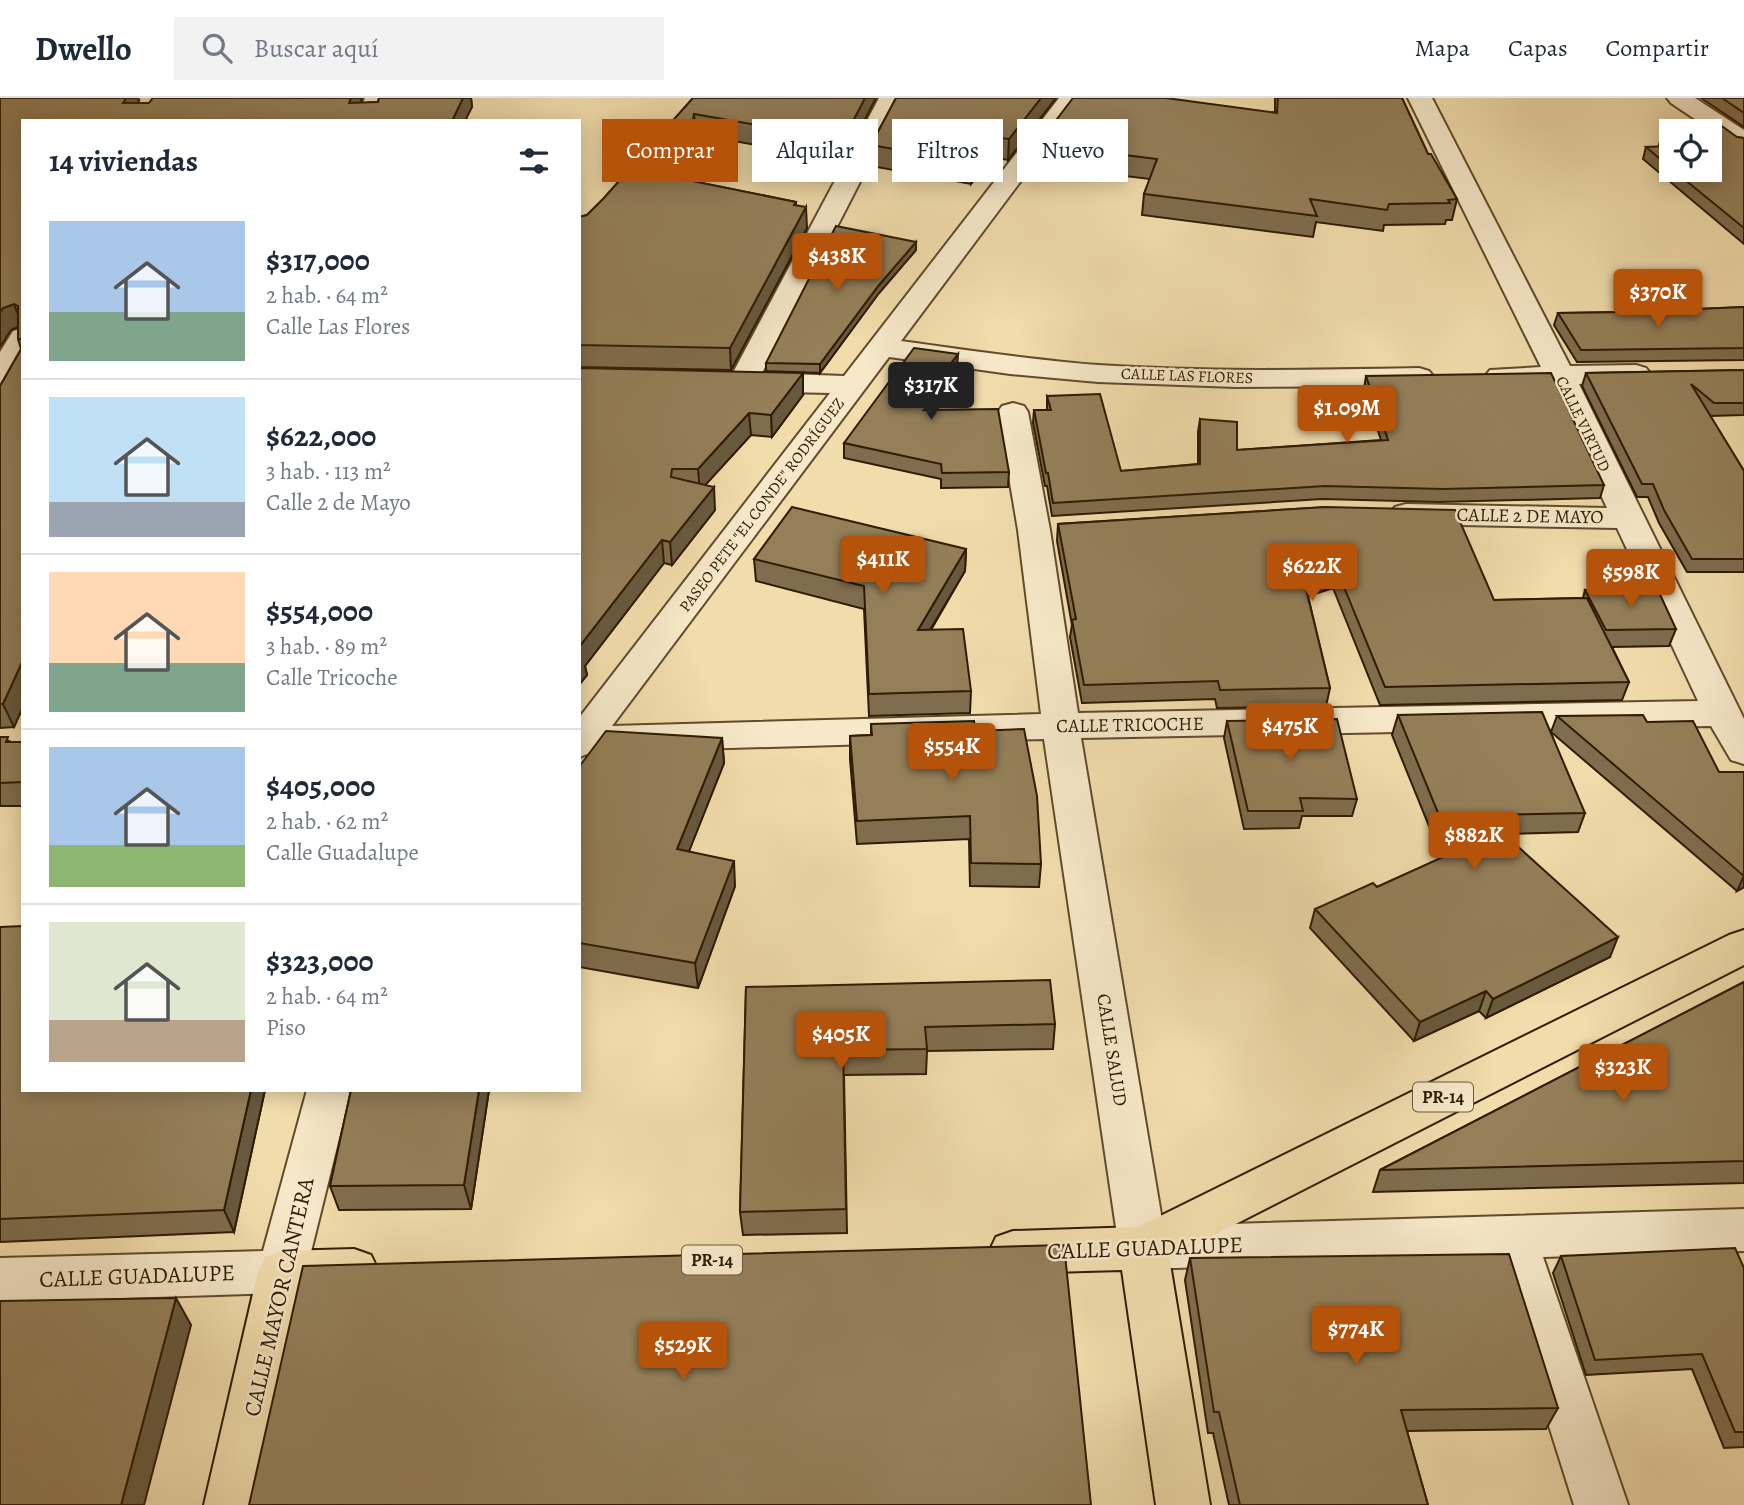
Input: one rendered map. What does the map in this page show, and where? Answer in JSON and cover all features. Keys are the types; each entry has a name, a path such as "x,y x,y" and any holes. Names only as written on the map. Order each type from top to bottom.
{"main road":[{"name":"PR-14","path":"1143,1248 1744,946"},
{"name":"CALLE GUADALUPE","path":"976,1253 1143,1248"},
{"name":"CALLE SALUD","path":"1143,1248 1183,1505"},
{"name":"CALLE GUADALUPE","path":"282,1272 393,1269"},
{"name":"CALLE MAYOR CANTERA","path":"231,1505 282,1272"}],"street":[{"path":"368,119 377,98"},
{"path":"853,385 729,382 891,98"},
{"name":"PASEO PETE \"EL CONDE\" RODRÍGUEZ","path":"581,741 1071,98"},
{"name":"CALLE VIRTUD","path":"1420,98 1560,375 1723,713 1744,751"},
{"path":"1679,98 1744,141"},
{"path":"21,341 0,380 21,381"},
{"name":"CALLE LAS FLORES","path":"884,346 995,363 1099,373 1241,379 1665,373"},
{"name":"CALLE SALUD","path":"1013,412 1047,529 1044,595 1061,726 1143,1248"},
{"name":"CALLE 2 DE MAYO","path":"1378,513 1629,518"},
{"name":"CALLE TRICOCHE","path":"581,742 1061,726 1723,713"},
{"name":"CALLE MAYOR CANTERA","path":"282,1272 331,1096"},
{"name":"CALLE GUADALUPE","path":"1143,1248 1744,1230"},
{"path":"1513,1237 1601,1505"},
{"name":"CALLE GUADALUPE","path":"0,1280 282,1272"}],"building":[{"path":"0,98 126,98 123,103 149,103 153,98 351,98 349,103 378,102 379,98 463,98 453,119 21,119 21,339 18,339 18,306 14,304 0,312"},
{"path":"693,98 865,98 854,119 752,119 752,124 738,122 738,119 694,114 693,119 674,119"},
{"path":"896,98 1041,98 1025,119 1017,119 1017,129 1009,139 1003,138 1003,119 892,119 892,149 878,146 878,132"},
{"path":"1073,98 1166,98 1277,113 1278,98 1402,98 1428,154 1431,154 1457,199 1448,200 1450,203 1389,204 1387,210 1310,199 1317,216 1144,194 1157,159 1128,155 1128,119 1057,119"},
{"path":"1722,98 1744,98 1744,113"},
{"path":"1722,126 1737,137 1744,138 1744,228 1688,182 1722,182"},
{"path":"1659,146 1659,158 1646,147"},
{"path":"618,182 697,182 796,202 794,205 806,207 730,348 581,345 581,216 587,215"},
{"path":"836,226 916,242 879,285 820,364 766,363"},
{"path":"1744,307 1744,348 1581,350 1558,313 1627,312"},
{"path":"914,348 958,354 939,379 949,381 924,410 998,409 1009,472 942,473 941,464 844,443"},
{"path":"21,349 21,664 3,704 0,704 0,386"},
{"path":"581,368 803,373 771,415 749,413 698,469 672,469 671,477 714,487 670,542 662,540 581,644"},
{"path":"1744,370 1744,403 1714,403 1691,384 1744,471 1744,559 1692,559 1664,510 1653,484 1642,484 1586,373"},
{"path":"1551,373 1604,485 1443,489 1325,486 1053,503 1034,410 1051,410 1047,396 1100,394 1121,471 1200,464 1200,419 1237,422 1237,450 1388,440 1366,376"},
{"path":"792,507 966,549 918,630 963,629 971,691 869,694 864,586 754,559"},
{"path":"1326,507 1455,510 1494,600 1587,598 1629,682 1385,687 1337,570 1304,581 1330,688 1220,690 1218,681 1084,685 1072,620 1076,619 1058,524"},
{"path":"1657,588 1676,629 1606,630 1585,590"},
{"path":"1542,712 1585,813 1483,815 1618,937 1493,999 1486,991 1420,1022 1315,909 1373,883 1377,887 1454,852 1398,715"},
{"path":"1643,715 1647,722 1693,721 1719,772 1744,772 1744,876 1557,716"},
{"path":"1337,719 1357,799 1300,798 1303,811 1248,811 1227,721"},
{"path":"974,721 976,731 1024,729 1037,796 1041,864 971,863 970,816 857,821 850,736 872,735 871,724"},
{"path":"606,731 722,738 677,849 734,861 695,963 581,943 581,764"},
{"path":"0,737 8,737 6,742 21,742 21,782 0,783"},
{"path":"21,926 21,1092 251,1092 224,1210 0,1219 0,927"},
{"path":"1050,980 1055,1024 925,1027 927,1049 843,1050 846,1209 740,1212 746,987"},
{"path":"1744,982 1744,1161 1380,1170"},
{"path":"351,1092 479,1092 464,1185 330,1186"},
{"path":"1064,1245 1091,1505 249,1505 303,1266"},
{"path":"1735,1248 1744,1268 1744,1432 1735,1432 1702,1354 1595,1360 1561,1256"},
{"path":"1509,1254 1558,1408 1401,1410 1428,1505 1240,1505 1219,1412 1214,1412 1190,1258"},
{"path":"176,1298 121,1505 0,1505 0,1301"}]}
